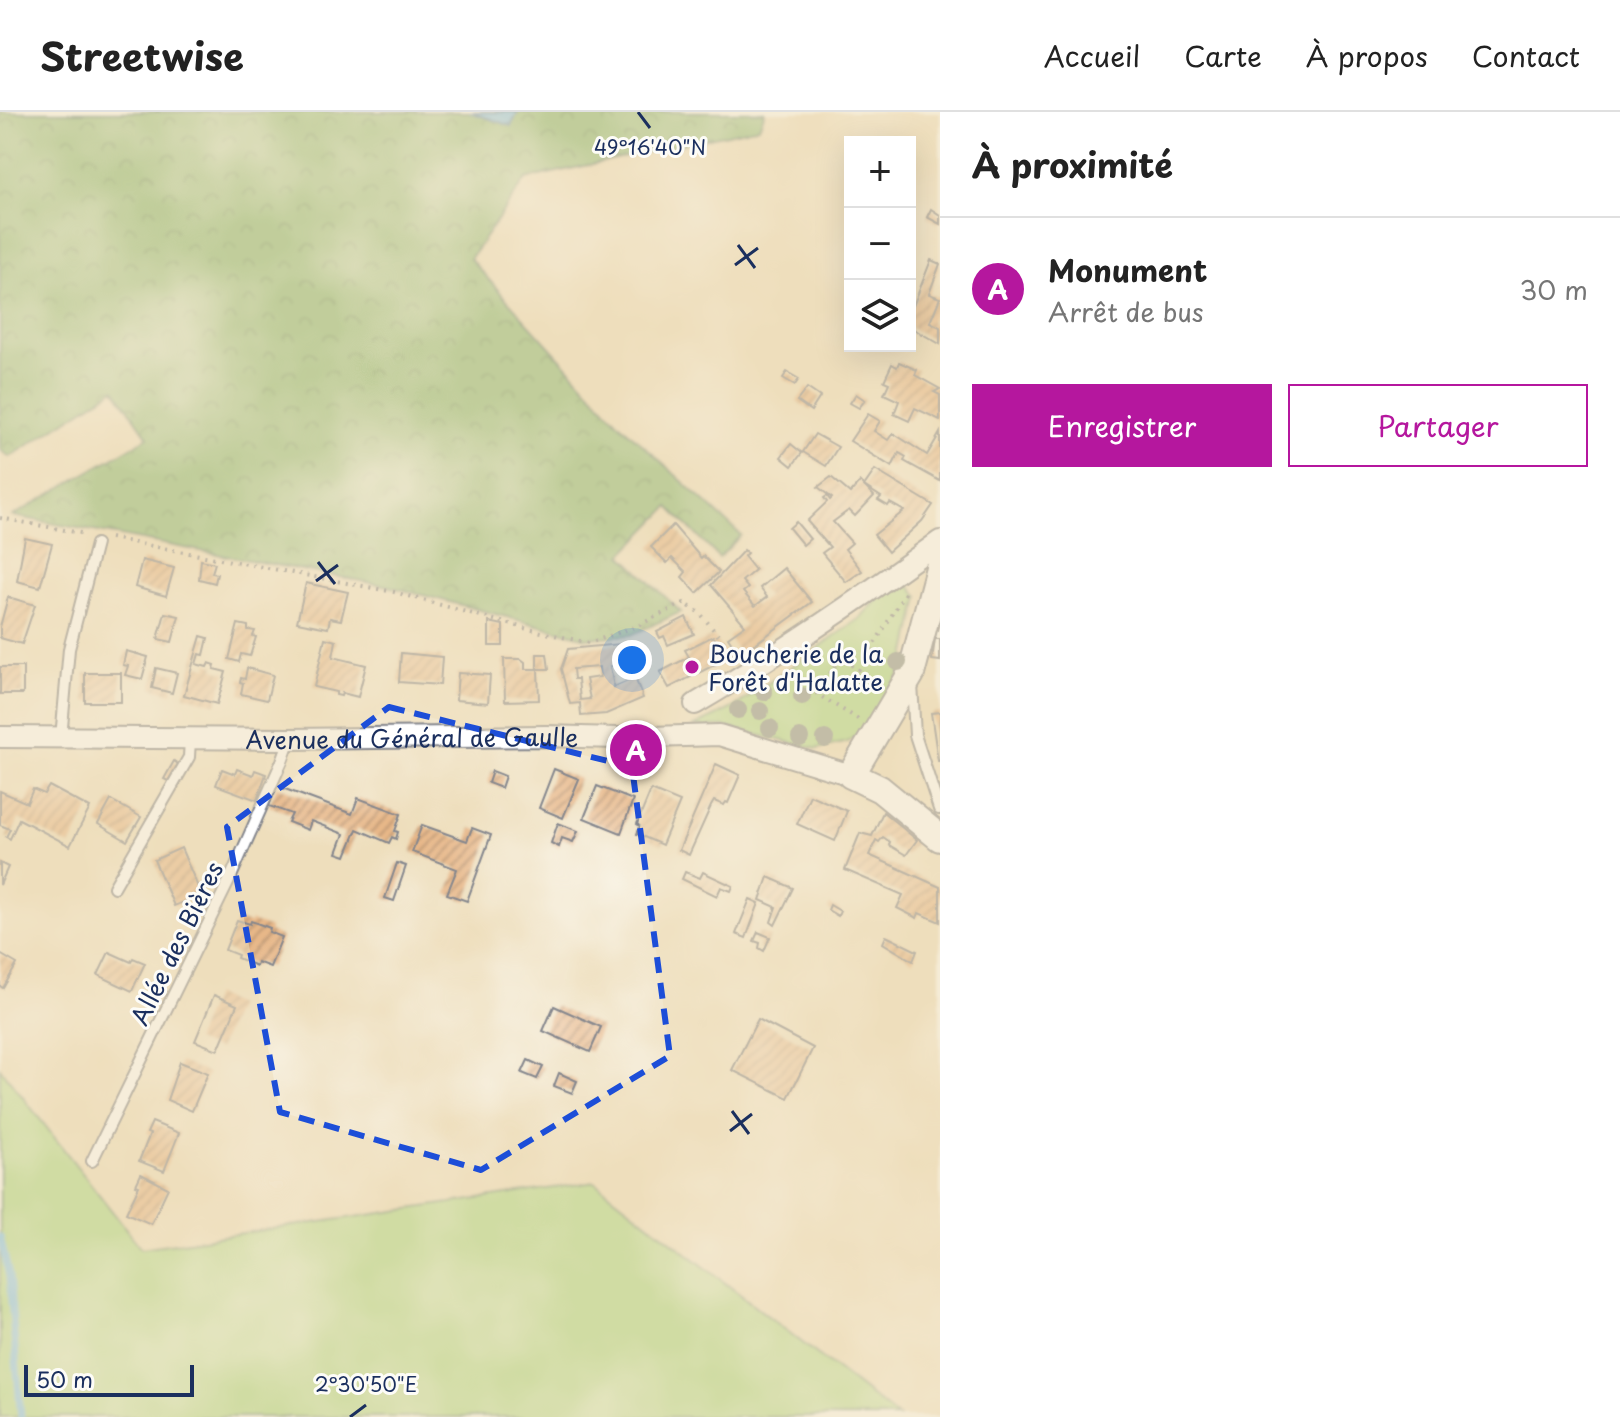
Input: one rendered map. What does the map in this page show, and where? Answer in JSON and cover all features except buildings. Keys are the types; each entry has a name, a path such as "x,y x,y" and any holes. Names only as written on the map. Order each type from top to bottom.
{"street":[{"path":"695,704 850,607 940,541"},
{"path":"851,775 911,674 938,573"},
{"name":"Avenue du Général de Gaulle","path":"0,737 290,739 719,735 851,775 880,789 940,838"}],"lane":[{"path":"61,738 69,649 94,539"},
{"path":"911,674 915,735 939,809"},
{"path":"114,887 189,757 190,739"},
{"name":"Allée des Bières","path":"92,1161 229,881 290,739"}],"path":[{"path":"0,518 94,539"},
{"path":"107,538 394,592 589,643 635,627 684,603 708,622 747,673"},
{"path":"859,670 909,585 938,573"},
{"path":"865,707 858,719 817,694 840,658 879,683 872,695"}],"highlighted area":[{"path":"389,707 632,767 670,1056 481,1170 280,1112 227,827"}],"green space":[{"path":"0,112 765,112 759,127 526,179 470,259 619,423 741,535 719,558 669,507 622,555 681,612 631,635 587,638 388,586 13,516 148,437 115,389 10,457 0,450"},
{"path":"901,575 919,597 904,667 869,728 847,742 817,749 725,727 693,727 733,708 859,619"},
{"path":"0,1068 141,1248 595,1182 898,1417 0,1417"}],"water":[{"path":"470,112 518,112 511,126"}],"waterway":[{"path":"0,1237 9,1276 21,1417"}],"place":[{"name":"Boucherie de la Forêt d'Halatte","path":"692,667"},
{"name":"Monument","path":"636,750"}]}
